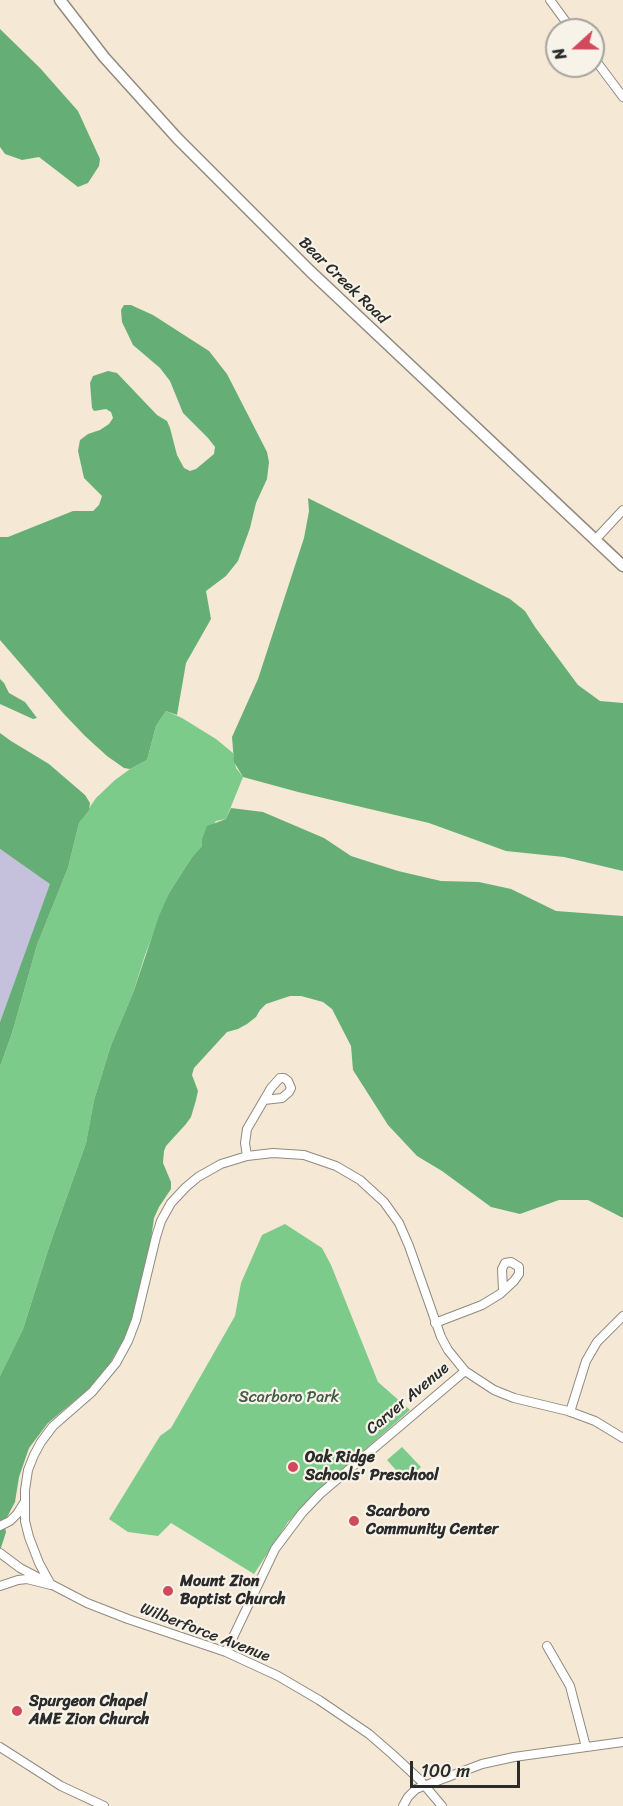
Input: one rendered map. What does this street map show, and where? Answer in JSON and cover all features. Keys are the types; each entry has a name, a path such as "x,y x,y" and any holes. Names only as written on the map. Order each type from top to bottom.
{"street":[{"name":"Bear Creek Road","path":"60,0 104,57 184,145 318,279 623,566"},
{"path":"550,0 563,18"},
{"path":"605,73 623,97"},
{"path":"595,540 623,510"},
{"path":"247,1156 245,1143 247,1129 264,1100"},
{"path":"51,1585 29,1537 24,1503 28,1470 41,1442 53,1425 105,1377 128,1341 140,1306 150,1256 161,1221 171,1203 198,1177 221,1164 247,1156 273,1153 296,1154 318,1159 347,1172 372,1190 389,1208 405,1234 435,1323 448,1350 465,1371 494,1390 595,1421 623,1438"},
{"path":"435,1323 482,1305 495,1298 503,1290"},
{"path":"570,1412 586,1361 597,1342 623,1316"},
{"name":"Carver Avenue","path":"226,1653 275,1549 302,1513 320,1494 465,1371"},
{"path":"0,1526 10,1521 24,1503"},
{"name":"Wilberforce Avenue","path":"0,1553 20,1568 87,1603 226,1653 278,1676 333,1708 369,1734 425,1785 442,1806"},
{"path":"0,1586 27,1579 51,1585"},
{"path":"547,1646 570,1686 586,1747"},
{"path":"403,1806 416,1789 482,1764 514,1757 623,1742"},
{"path":"0,1746 61,1786 104,1806"}],"shaded area":[{"path":"0,849 51,884 0,1022"}],"green space":[{"path":"0,29 40,68 78,111 100,159 99,166 88,183 78,187 39,157 22,160 5,154 0,147"},
{"path":"124,305 131,305 153,315 209,351 227,374 267,452 269,462 267,479 256,503 238,561 226,576 206,591 211,619 186,663 177,715 166,711 156,726 147,760 130,769 124,768 107,756 85,736 0,640 0,537 8,537 73,511 93,511 99,505 102,496 84,478 78,451 80,440 109,424 113,418 111,412 106,409 94,411 92,408 90,383 93,376 108,371 117,373 157,415 167,421 177,455 184,468 190,471 196,469 214,454 215,447 183,413 170,381 160,368 133,345 122,322 121,310"},
{"path":"308,498 510,599 525,611 578,685 600,701 623,703 623,871 564,857 506,851 429,823 243,777 234,762 232,737 258,679 304,538 309,511"},
{"path":"0,679 9,693 25,702 37,718 33,719 0,704"},
{"path":"166,711 216,739 233,753 236,768 243,777 226,819 216,821 202,839 202,846 192,857 169,893 133,993 111,1045 94,1100 86,1143 23,1329 0,1376 0,1064 13,1030 37,945 68,868 79,823 96,798 115,780 147,760 156,726"},
{"path":"0,733 49,764 85,795 90,803 89,810 79,823 68,868 37,945 1,1064 0,1022 50,884 0,849"},
{"path":"231,808 263,812 324,838 351,856 398,871 441,881 479,882 511,889 556,911 623,916 623,1218 588,1200 559,1200 520,1214 491,1207 442,1171 417,1156 388,1125 353,1070 351,1046 332,1009 323,1002 301,996 290,996 266,1004 247,1024 227,1032 194,1068 192,1075 198,1091 196,1100 191,1117 164,1151 163,1163 171,1182 171,1189 154,1218 136,1307 127,1334 105,1372 91,1387 48,1423 29,1448 19,1477 15,1502 4,1523 6,1532 0,1551 0,1376 23,1329 86,1143 94,1100 111,1045 133,993 159,916 169,893 192,857 202,846 207,826 226,819"},
{"name":"Scarboro Park","path":"285,1224 322,1248 378,1382 410,1410 328,1482 288,1522 254,1574 171,1523 158,1536 128,1532 109,1519 160,1436 171,1428 235,1316 241,1283 262,1235"},
{"path":"402,1447 421,1467 406,1481 387,1460"}],"place":[{"name":"Oak Ridge Schools' Preschool","path":"293,1467"},
{"name":"Scarboro Community Center","path":"354,1521"},
{"name":"Mount Zion Baptist Church","path":"168,1591"},
{"name":"Spurgeon Chapel AME Zion Church","path":"17,1711"}]}
